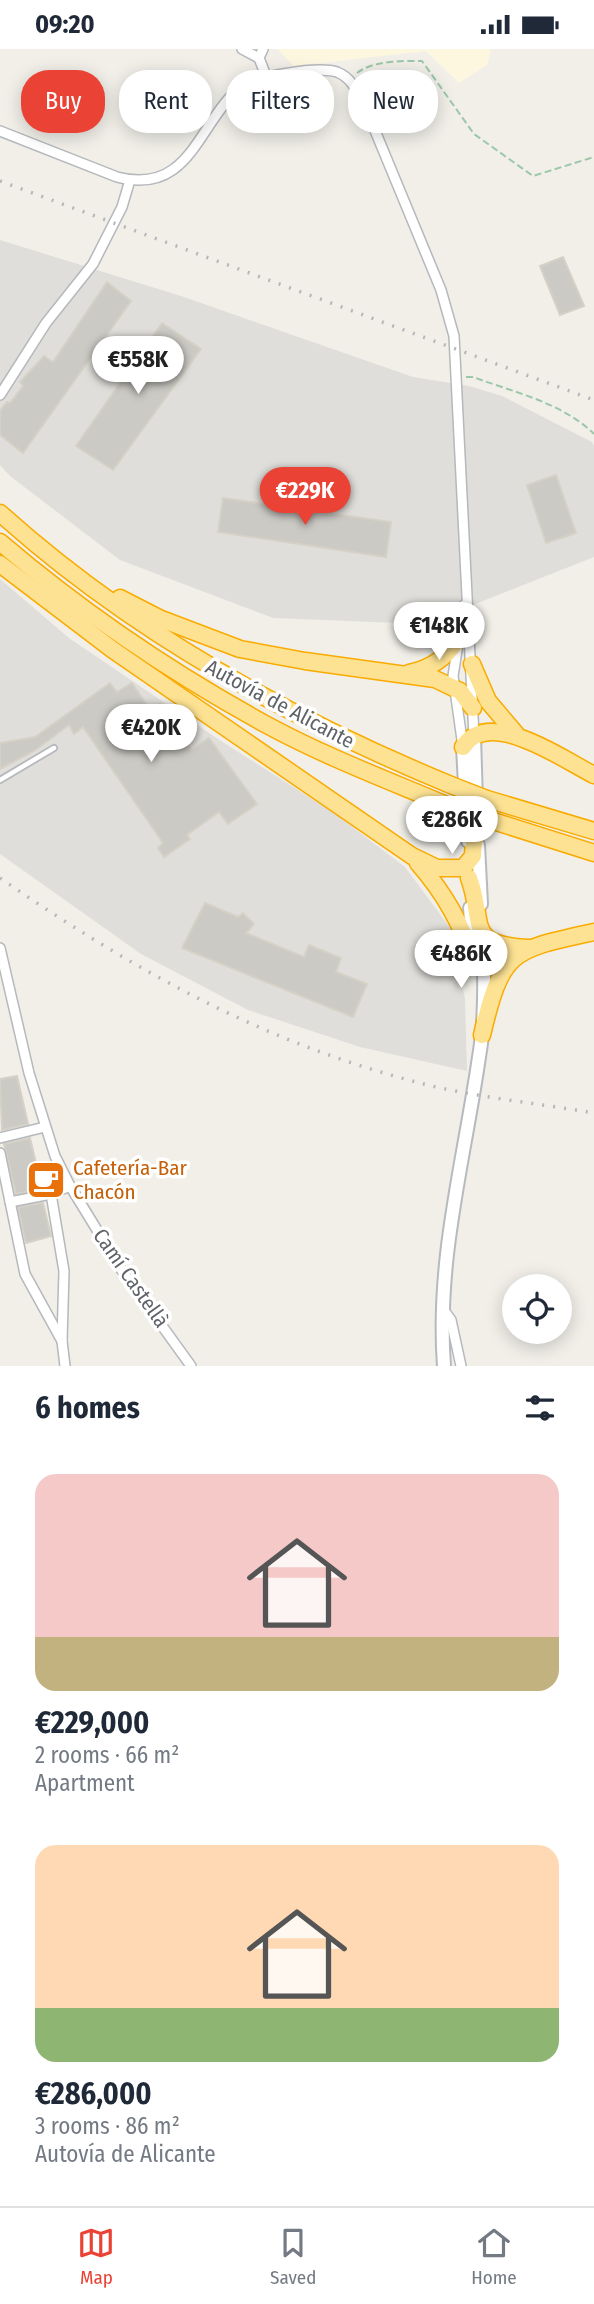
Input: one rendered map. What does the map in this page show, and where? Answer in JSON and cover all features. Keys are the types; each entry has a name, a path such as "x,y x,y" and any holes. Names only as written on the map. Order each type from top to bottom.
{"highway":[{"name":"Autovía de Alicante","path":"0,513 100,595 193,657 279,705 367,750 451,785 482,803 594,831"},
{"name":"Autovía de Alicante","path":"0,542 100,621 181,675 269,726 357,768 452,807 594,853"},
{"path":"0,564 124,657 412,856 437,868 469,871"},
{"path":"100,595 122,599 161,619 240,649 305,661 408,673 453,686 473,708"},
{"path":"408,673 434,665 450,651 457,640"},
{"path":"472,664 488,701 508,727 521,738"},
{"path":"468,742 497,731 521,738 594,775"},
{"path":"482,803 469,871 476,920 482,934 504,946 530,948 594,932"},
{"path":"412,856 449,901 463,929 474,962"},
{"path":"482,1035 494,989 504,967 530,948"}],"street":[{"path":"242,49 261,54"},
{"path":"0,131 130,180 149,179 182,165 226,100"},
{"path":"376,133 446,304 454,336 465,596 472,664 473,708 468,742 469,871 474,962 482,1013"},
{"path":"0,395 46,323 93,264 122,207 130,180"},
{"path":"444,1366 441,1306 450,1229 482,1035 482,803 453,686 457,640 465,596"},
{"name":"Camí Castellà","path":"0,948 29,1073 45,1127 70,1186 121,1269 191,1366"},
{"path":"0,1137 45,1127"},
{"path":"0,1153 25,1274 62,1342"},
{"path":"10,1202 51,1194 70,1186"},
{"path":"51,1194 64,1271 62,1342 65,1366"},
{"path":"441,1306 451,1320 461,1366"}],"lane":[{"path":"0,781 54,748"}],"path":[{"path":"360,70 395,61 422,61 428,70"},
{"path":"438,83 474,134 533,176 594,157"},
{"path":"456,377 473,377 558,409 584,424 594,434"}],"shaded area":[{"path":"278,49 491,49 487,65 459,83 426,51 293,66"},
{"path":"0,240 181,296 413,377 469,386 502,396 592,442 594,557 425,624 273,618 120,560 10,476 0,465"},
{"path":"0,579 69,638 215,737 334,813 405,867 451,929 465,999 467,1071 360,1047 248,1010 141,954 0,854"}],"building":[{"path":"563,257 584,306 560,315 540,266"},
{"path":"107,282 131,301 23,453 0,435 0,411 7,402 10,403 23,386 20,382 44,356 53,362"},
{"path":"162,323 201,349 113,470 76,446"},
{"path":"556,475 576,533 546,543 527,485"},
{"path":"223,498 391,522 386,557 218,532"},
{"path":"110,683 117,692 132,683 151,711 160,704 192,750 209,738 257,804 228,824 219,812 187,835 190,839 164,857 158,848 163,843 83,727 74,734 69,725 34,751 0,769 0,743 35,737"},
{"path":"205,903 238,917 243,913 254,924 246,933 304,957 309,945 341,958 336,972 367,984 353,1017 182,948"},
{"path":"17,1076 28,1124 2,1130 0,1079"},
{"path":"30,1138 42,1189 16,1194 4,1144"},
{"path":"43,1203 51,1236 26,1243 18,1207"}],"railway":[{"path":"0,181 594,400"},
{"path":"0,878 99,943 149,972 199,999 304,1046 437,1087 594,1113"}],"place":[{"name":"Cafetería-Bar Chacón","path":"46,1180"}]}
